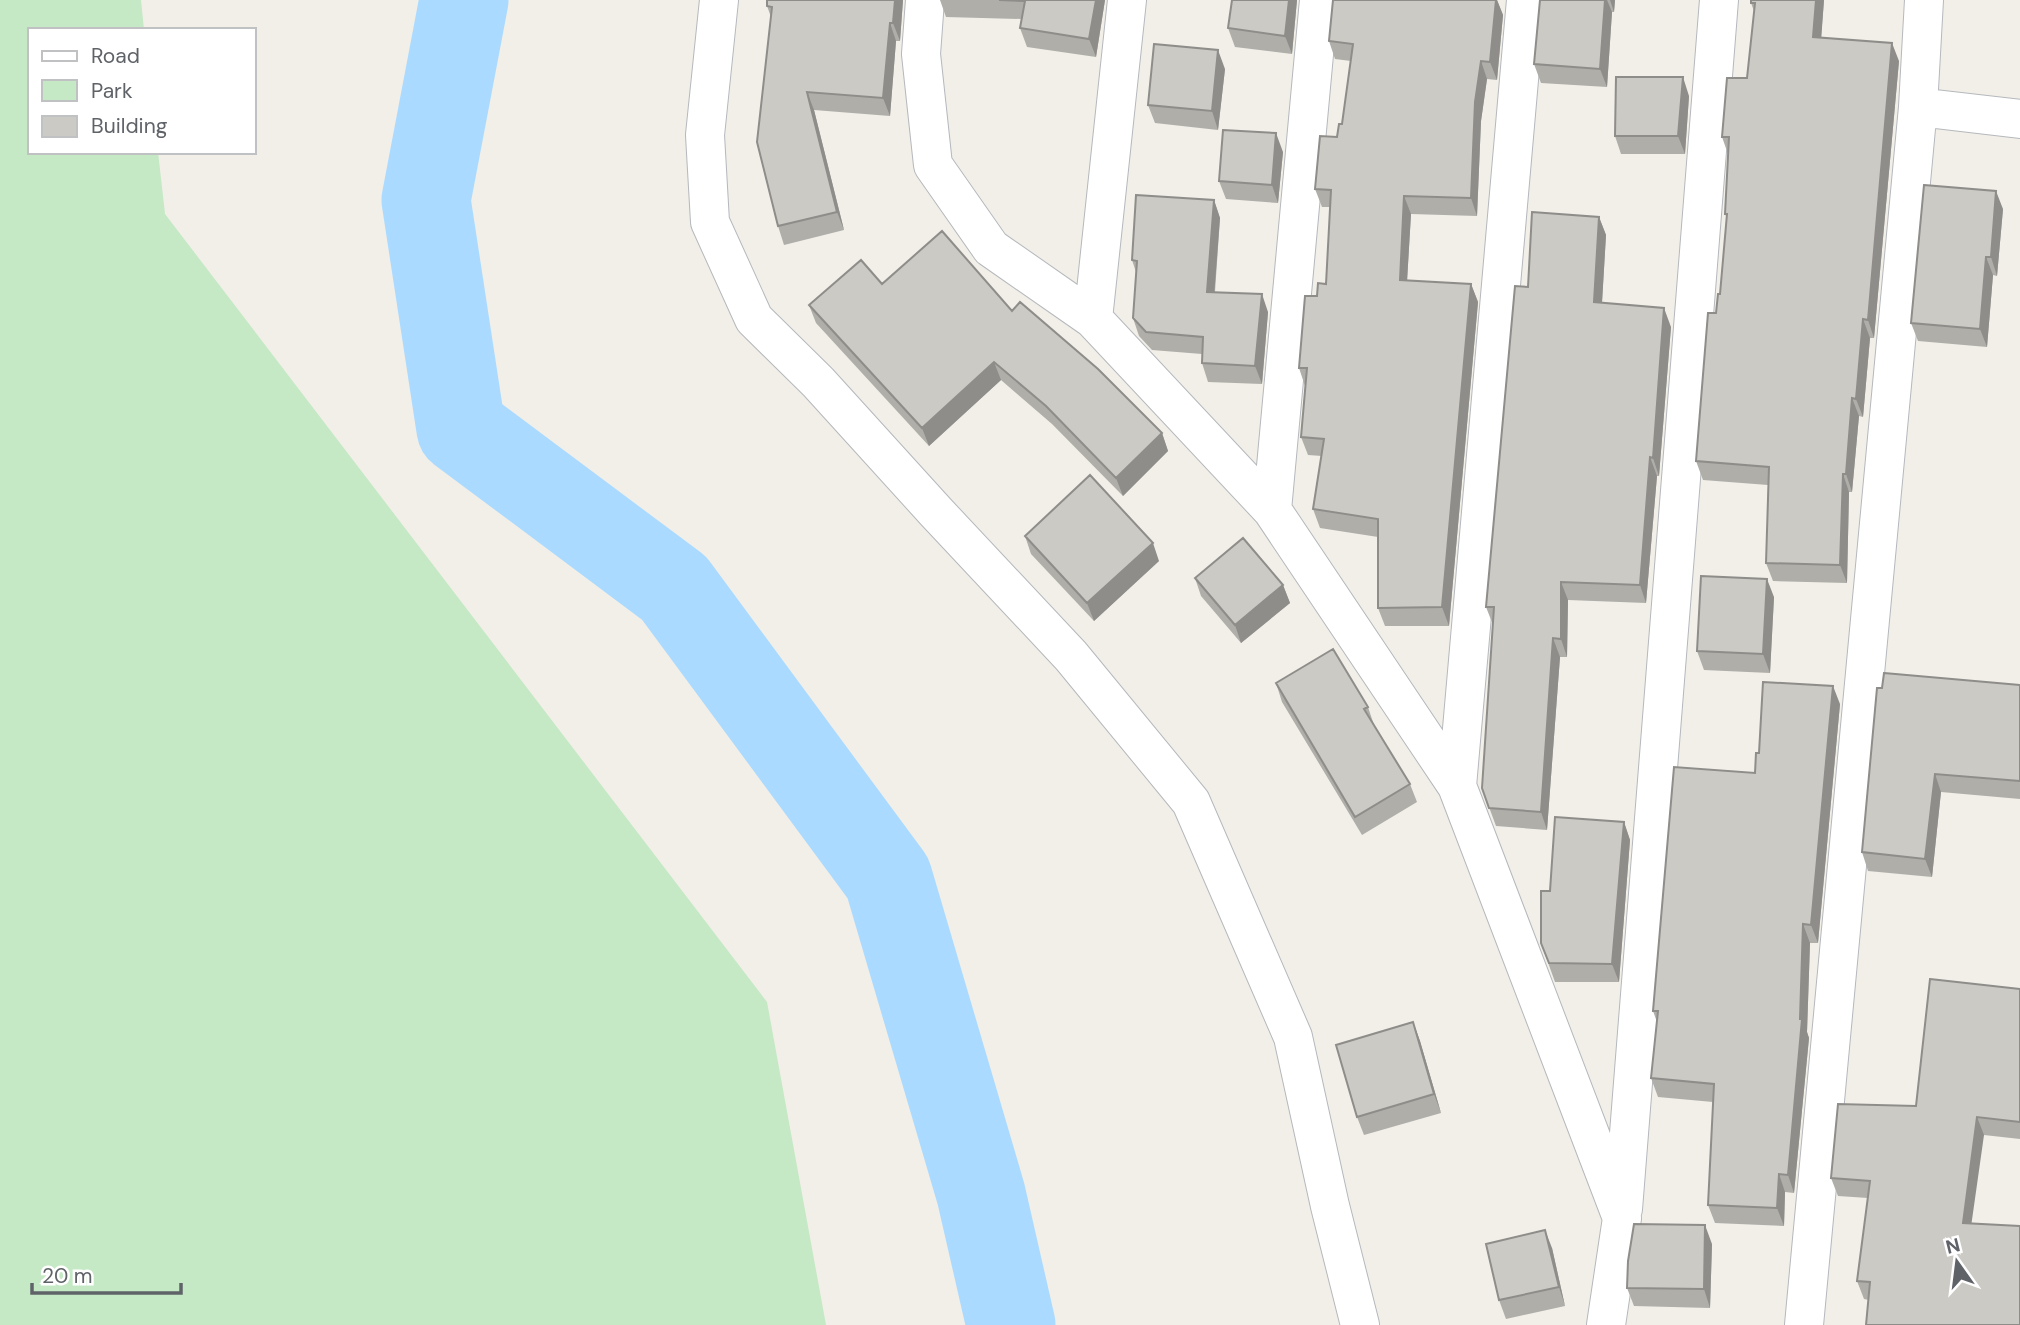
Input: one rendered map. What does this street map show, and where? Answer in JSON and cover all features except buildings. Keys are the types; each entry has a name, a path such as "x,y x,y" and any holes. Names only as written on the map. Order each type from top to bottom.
{"street":[{"path":"719,0 705,135 710,222 754,319 818,382 1071,656 1191,802 1293,1037 1330,1206 1360,1325"},
{"path":"925,0 921,54 933,165 991,248 1093,319 1272,510 1457,786 1622,1218"},
{"path":"1093,319 1127,0"},
{"path":"1272,510 1320,0"},
{"path":"1457,786 1526,0"},
{"path":"1606,1325 1622,1218 1718,0"},
{"path":"1804,1325 1918,107 1924,0"},
{"path":"1918,107 2020,119"}],"green space":[{"path":"0,0 141,0 144,28 28,28 28,154 158,154 165,214 767,1002 826,1325 0,1325"}],"waterway":[{"path":"464,0 426,200 461,429 674,588 888,878 981,1194 1011,1325"}]}
